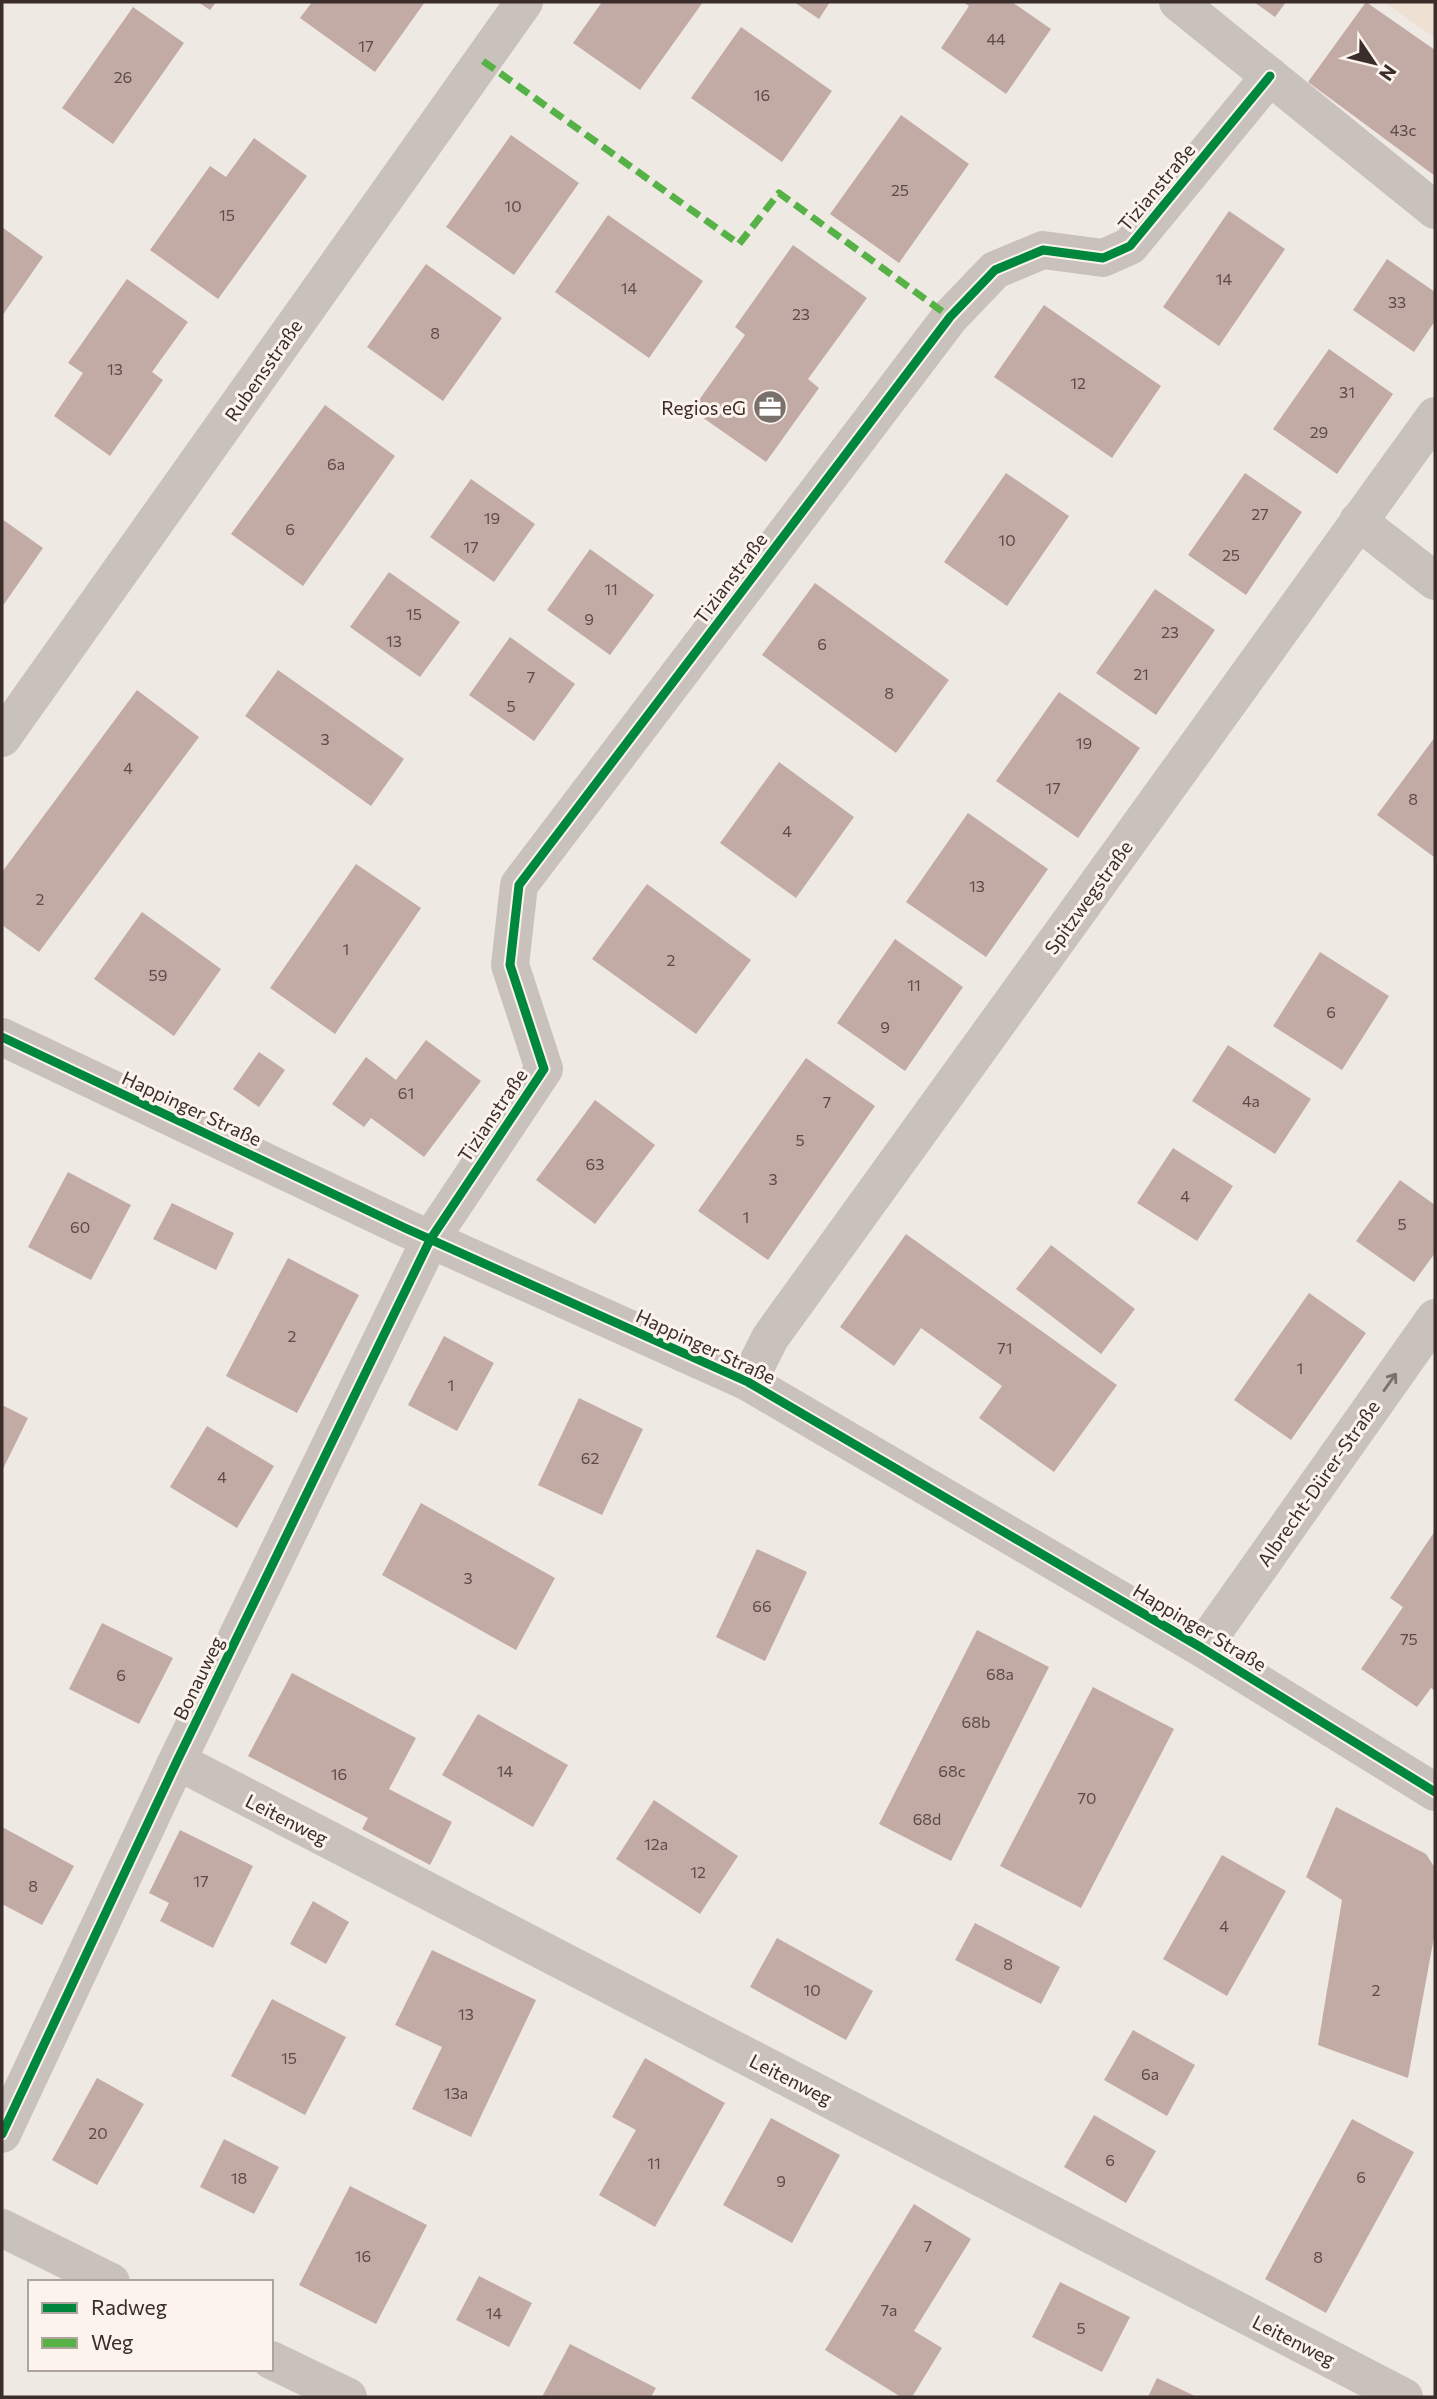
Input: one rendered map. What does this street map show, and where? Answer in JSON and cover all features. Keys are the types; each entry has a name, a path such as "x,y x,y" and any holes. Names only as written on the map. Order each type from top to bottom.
{"street":[{"name":"Rubensstraße","path":"2,738 524,2"},
{"path":"1178,2 1435,210"},
{"name":"Tizianstraße","path":"430,1240 544,1069 510,965 519,885 950,317 995,270 1043,250 1103,258 1130,246 1270,76"},
{"name":"Spitzwegstraße","path":"748,1382 779,1326 1435,416"},
{"path":"1359,521 1435,581"},
{"name":"Happinger Straße","path":"2,1037 430,1240 748,1382 1202,1648 1435,1792"},
{"name":"Bonauweg","path":"2,2134 177,1761 430,1240"},
{"name":"Albrecht-Dürer-Straße","path":"1202,1648 1435,1318"},
{"name":"Leitenweg","path":"177,1761 1404,2397"},
{"path":"2,2228 107,2280"},
{"path":"273,2361 348,2397"}],"shaded area":[{"path":"1384,2 1435,2 1435,38"}],"building":[{"path":"198,2 216,2 210,10"},
{"path":"312,2 425,2 375,72 300,18"},
{"path":"602,2 703,2 640,90 573,43"},
{"path":"794,2 830,2 819,19"},
{"path":"963,2 1012,2 1051,29 1006,94 941,48 969,6"},
{"path":"1254,2 1286,2 1275,17"},
{"path":"1366,2 1435,50 1435,176 1308,82"},
{"path":"133,7 184,43 113,144 62,108"},
{"path":"741,27 832,91 782,162 691,98"},
{"path":"901,115 969,164 899,263 830,214"},
{"path":"511,135 579,183 514,275 446,227"},
{"path":"254,138 307,176 218,299 150,250 210,166 226,177"},
{"path":"1229,211 1285,249 1219,346 1163,307"},
{"path":"608,215 703,281 649,358 555,292"},
{"path":"2,227 43,257 2,316"},
{"path":"793,245 867,298 808,379 819,388 766,462 692,410 745,335 735,327"},
{"path":"1387,259 1435,292 1435,321 1414,352 1353,310"},
{"path":"426,264 502,318 443,401 367,347"},
{"path":"127,279 188,322 152,372 163,380 110,456 54,416 83,373 68,363"},
{"path":"1044,305 1161,386 1112,458 994,377"},
{"path":"1329,349 1393,394 1337,474 1273,429"},
{"path":"325,405 395,456 303,586 231,534"},
{"path":"1006,473 1069,516 1007,606 944,562"},
{"path":"1245,473 1302,512 1246,595 1188,555"},
{"path":"471,479 535,524 494,582 430,537"},
{"path":"2,519 43,548 2,607"},
{"path":"590,549 654,595 610,655 547,610"},
{"path":"389,572 460,622 420,677 350,627"},
{"path":"815,583 949,680 896,753 762,655"},
{"path":"1155,589 1215,630 1156,715 1096,673"},
{"path":"510,637 575,684 534,741 469,695"},
{"path":"278,670 404,759 371,806 245,716"},
{"path":"137,690 199,737 39,952 2,925 2,872"},
{"path":"1059,692 1140,748 1078,838 996,781"},
{"path":"1435,737 1435,855 1434,857 1377,815"},
{"path":"779,762 854,817 796,898 720,843"},
{"path":"968,813 1048,869 986,957 906,902"},
{"path":"356,864 421,908 335,1034 270,988"},
{"path":"647,884 751,960 696,1034 592,959"},
{"path":"142,912 221,969 174,1036 94,979"},
{"path":"895,939 963,987 905,1071 837,1023"},
{"path":"1320,952 1389,996 1342,1070 1273,1026"},
{"path":"426,1040 481,1081 424,1157 371,1118 364,1127 332,1104 366,1057 396,1080"},
{"path":"1228,1045 1311,1099 1275,1154 1192,1101"},
{"path":"259,1052 285,1070 259,1107 233,1089"},
{"path":"806,1058 875,1106 768,1260 698,1211"},
{"path":"595,1100 655,1145 595,1224 536,1180"},
{"path":"1173,1148 1233,1186 1197,1241 1137,1203"},
{"path":"68,1172 131,1205 91,1280 28,1247"},
{"path":"1400,1180 1435,1205 1435,1253 1414,1282 1356,1241"},
{"path":"172,1203 234,1233 216,1270 153,1239"},
{"path":"906,1234 1117,1385 1054,1472 979,1418 1002,1386 921,1328 894,1366 840,1327"},
{"path":"1051,1245 1135,1309 1101,1354 1016,1289"},
{"path":"288,1258 359,1295 297,1413 226,1376"},
{"path":"1309,1293 1366,1333 1291,1440 1234,1400"},
{"path":"444,1336 494,1363 457,1431 408,1405"},
{"path":"579,1398 643,1429 602,1515 538,1485"},
{"path":"2,1405 28,1418 2,1471"},
{"path":"207,1426 274,1466 237,1528 170,1487"},
{"path":"421,1503 555,1578 516,1650 382,1575"},
{"path":"1435,1531 1435,1691 1431,1688 1417,1707 1361,1669 1403,1607 1390,1598"},
{"path":"757,1549 807,1572 765,1661 716,1637"},
{"path":"102,1623 173,1658 139,1724 69,1689"},
{"path":"977,1630 1049,1667 951,1861 879,1824"},
{"path":"292,1673 416,1738 389,1789 452,1822 430,1865 362,1829 368,1818 248,1756"},
{"path":"1093,1687 1174,1729 1081,1908 1000,1866"},
{"path":"478,1714 568,1765 533,1827 442,1775"},
{"path":"654,1800 738,1856 700,1914 616,1859"},
{"path":"1336,1807 1426,1854 1435,1868 1435,1932 1408,2078 1318,2045 1342,1900 1306,1877"},
{"path":"2,1827 74,1866 42,1925 2,1904"},
{"path":"180,1830 253,1866 213,1948 160,1921 169,1903 149,1893"},
{"path":"1222,1855 1286,1891 1227,1996 1163,1959"},
{"path":"313,1901 349,1922 326,1964 290,1944"},
{"path":"975,1923 1060,1967 1041,2004 955,1960"},
{"path":"777,1938 873,1991 846,2040 750,1987"},
{"path":"432,1950 536,2000 471,2137 412,2109 442,2047 395,2025"},
{"path":"272,1999 346,2037 305,2115 231,2076"},
{"path":"1133,2030 1195,2065 1167,2116 1104,2080"},
{"path":"645,2058 725,2103 655,2227 599,2195 636,2130 612,2117"},
{"path":"97,2078 144,2104 97,2185 52,2160"},
{"path":"1094,2115 1156,2151 1126,2203 1064,2167"},
{"path":"771,2118 840,2155 792,2243 723,2205"},
{"path":"1352,2119 1414,2152 1326,2313 1265,2279"},
{"path":"224,2139 279,2167 254,2214 200,2187"},
{"path":"350,2186 427,2225 376,2324 299,2285"},
{"path":"914,2204 971,2239 914,2331 942,2348 912,2397 901,2397 825,2350"},
{"path":"479,2276 532,2303 509,2347 456,2320"},
{"path":"1060,2282 1130,2317 1102,2372 1032,2337"},
{"path":"570,2344 656,2388 651,2397 542,2397"},
{"path":"1157,2378 1197,2397 1148,2397"}],"marked path":[{"path":"483,61 739,244 779,193 950,317"}],"cycle path":[{"path":"2,2134 177,1761 430,1240 544,1069 510,965 519,885 950,317 995,270 1043,250 1103,258 1130,246 1270,76"},
{"path":"2,1037 405,1228 748,1382 1202,1648 1435,1792"}],"place":[{"name":"Regios eG","path":"770,407"}]}
